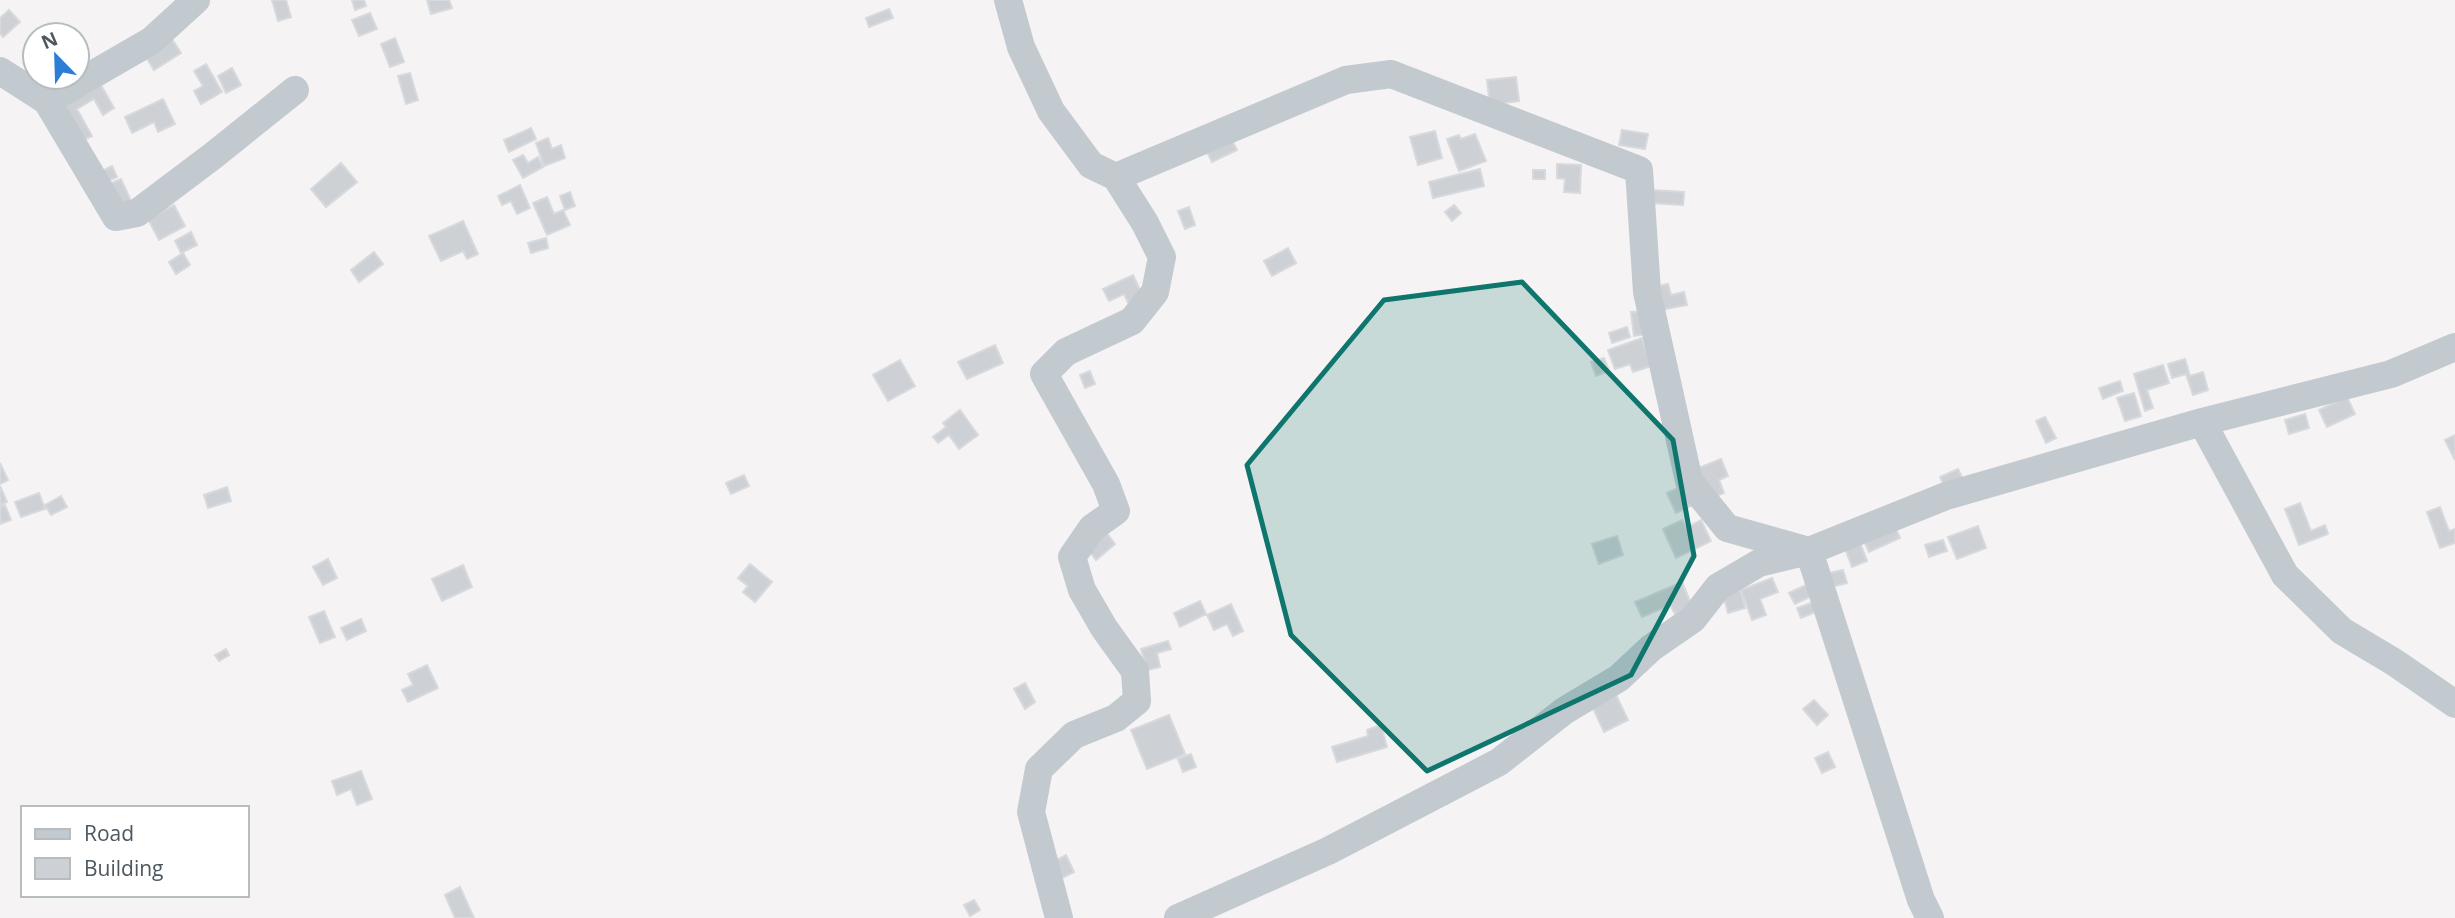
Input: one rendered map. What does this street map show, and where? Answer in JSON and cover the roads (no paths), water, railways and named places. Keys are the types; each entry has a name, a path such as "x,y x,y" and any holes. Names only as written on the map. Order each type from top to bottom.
{"street":[{"path":"47,102 151,41 196,0"},
{"path":"1008,0 1021,47 1051,110 1091,165 1116,177 1146,222 1162,257 1154,292 1132,321 1066,352 1044,374 1105,484 1116,511 1092,528 1072,557 1082,590 1104,628 1135,671 1137,701 1116,718 1074,735 1039,769 1031,812 1059,918"},
{"path":"0,71 47,102 116,217 137,213 295,90"},
{"path":"1116,177 1346,80 1391,74 1639,170 1647,292 1689,481 1727,528 1809,551"},
{"path":"1178,918 1328,852 1499,762 1564,711 1619,678 1651,648 1693,619 1718,587 1759,563 1809,551 1945,496 2202,422 2391,374 2455,347"},
{"path":"2202,422 2285,575 2342,631 2394,662 2455,704"},
{"path":"1809,551 1921,900 1930,918"}]}
